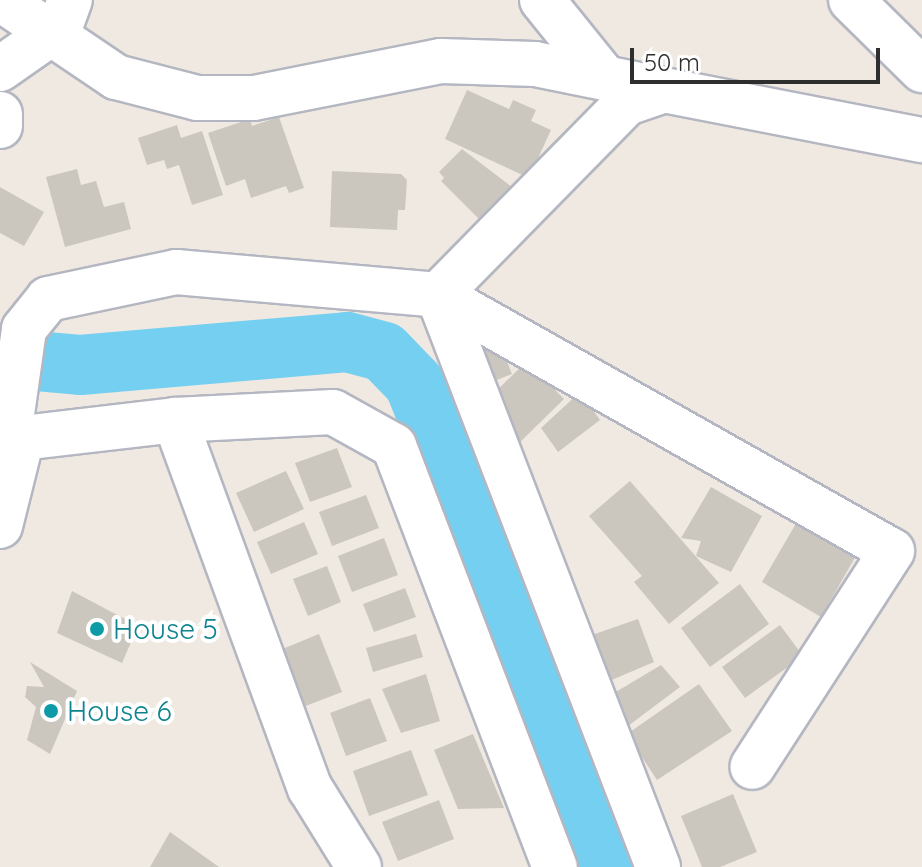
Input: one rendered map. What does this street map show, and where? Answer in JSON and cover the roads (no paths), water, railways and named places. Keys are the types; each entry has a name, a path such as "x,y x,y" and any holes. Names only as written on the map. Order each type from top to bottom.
{"street":[{"path":"2,0 59,17 116,77 197,98 254,98 441,61 535,64 922,140"},
{"path":"542,0 605,78"},
{"path":"851,0 922,70"},
{"path":"0,69 59,17"},
{"path":"438,295 627,103 664,90"},
{"path":"0,114 0,126"},
{"path":"0,526 24,329 48,299 176,272 438,295 892,551 752,767"},
{"path":"438,295 658,867"},
{"path":"10,435 175,420 333,412 394,446 555,867"},
{"path":"175,420 310,788 359,867"}],"waterway":[{"path":"0,358 80,365 347,342 384,352 414,383 608,867"}],"place":[{"name":"House 5","path":"97,629"},
{"name":"House 6","path":"51,711"}]}
